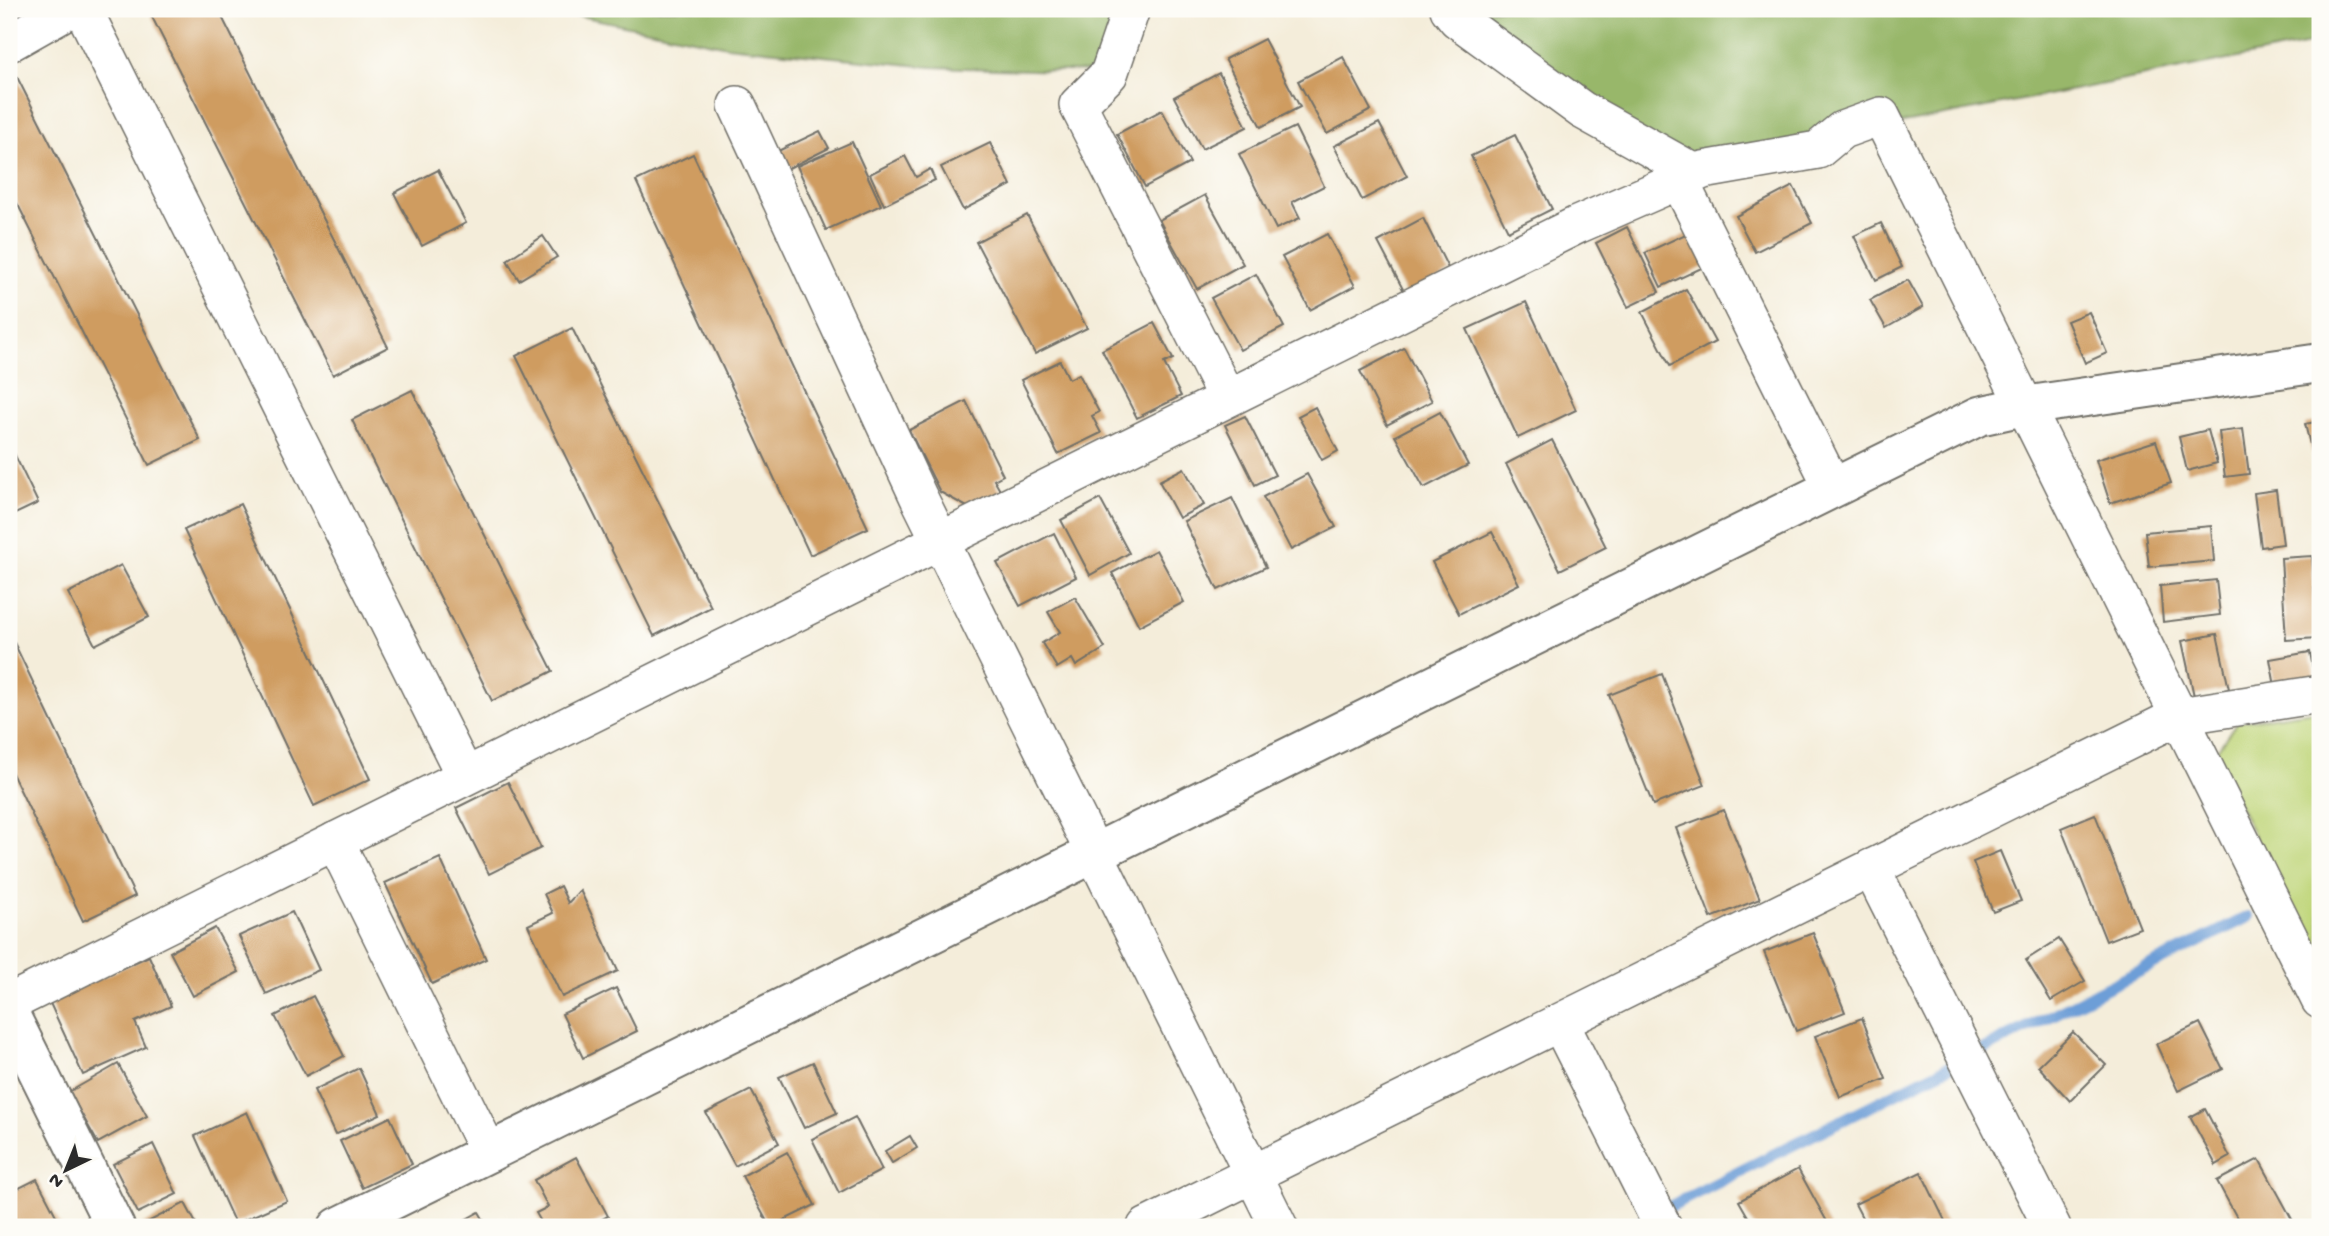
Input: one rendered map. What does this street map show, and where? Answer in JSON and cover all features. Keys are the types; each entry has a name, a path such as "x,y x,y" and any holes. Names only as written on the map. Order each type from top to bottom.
{"street":[{"path":"9,43 69,9"},
{"path":"83,9 465,776"},
{"path":"1131,9 1109,74 1078,105 1227,398"},
{"path":"1449,9 1457,19 1582,110 1687,177 1833,488"},
{"path":"737,105 940,541 1279,1227"},
{"path":"115,1227 10,1011 335,841 1577,225 1703,170 1818,150 1842,130 1881,116 2320,1000"},
{"path":"338,1227 1979,416 2024,406 2320,363"},
{"path":"1146,1227 2179,716 2320,694"},
{"path":"335,841 489,1153"},
{"path":"1871,868 2052,1227"},
{"path":"1560,1023 1663,1227"}],"green space":[{"path":"545,9 1116,9 1099,72 931,67 727,46"},
{"path":"1475,9 2320,9 2320,42 1646,173 1509,54"},
{"path":"2320,710 2320,972 2214,754 2237,722"}],"building":[{"path":"163,9 218,9 388,347 333,375 151,15"},
{"path":"1264,39 1300,107 1261,127 1225,59"},
{"path":"1343,57 1371,110 1327,134 1298,81"},
{"path":"14,71 200,440 149,465 9,187 9,74"},
{"path":"1219,73 1247,127 1202,149 1174,97"},
{"path":"1162,110 1190,163 1145,187 1117,134"},
{"path":"1379,123 1407,176 1362,200 1334,146"},
{"path":"1295,127 1324,186 1292,202 1300,218 1276,229 1239,154"},
{"path":"820,131 829,148 787,169 778,151"},
{"path":"1515,135 1552,209 1508,231 1471,156"},
{"path":"852,142 881,205 826,230 797,166"},
{"path":"990,143 1011,185 963,210 941,167"},
{"path":"693,154 868,528 810,555 636,181"},
{"path":"905,156 916,177 930,169 935,180 884,205 870,174"},
{"path":"438,170 466,223 422,246 394,193"},
{"path":"1793,186 1812,223 1755,252 1736,216"},
{"path":"1205,195 1243,264 1197,289 1159,220"},
{"path":"1027,215 1087,328 1035,354 976,242"},
{"path":"1423,218 1450,272 1406,295 1378,242"},
{"path":"1881,223 1902,267 1876,280 1854,236"},
{"path":"1627,227 1659,292 1628,307 1596,243"},
{"path":"1692,231 1708,265 1661,287 1645,253"},
{"path":"1327,234 1355,286 1310,310 1282,257"},
{"path":"543,236 557,257 519,280 507,260"},
{"path":"1256,274 1284,327 1240,350 1211,298"},
{"path":"1908,280 1923,307 1886,328 1870,300"},
{"path":"1686,289 1715,342 1670,366 1642,312"},
{"path":"1526,302 1576,410 1518,438 1467,329"},
{"path":"2089,312 2107,353 2085,363 2067,321"},
{"path":"1154,323 1173,359 1164,363 1181,396 1137,418 1102,350"},
{"path":"572,328 711,607 654,636 516,356"},
{"path":"1404,348 1432,401 1387,425 1360,371"},
{"path":"1060,361 1069,379 1079,374 1099,412 1092,416 1101,433 1058,454 1021,380"},
{"path":"412,390 553,671 492,701 352,420"},
{"path":"966,401 1003,475 994,480 1001,492 969,508 940,492 909,430"},
{"path":"1315,407 1338,451 1322,460 1298,416"},
{"path":"1440,412 1468,465 1424,488 1395,436"},
{"path":"1245,416 1275,475 1255,485 1225,425"},
{"path":"2320,421 2320,451 2312,453 2305,424"},
{"path":"2243,429 2249,474 2225,477 2219,432"},
{"path":"2208,430 2217,463 2187,471 2179,437"},
{"path":"1552,440 1606,547 1560,570 1506,464"},
{"path":"2156,441 2171,483 2110,503 2096,460"},
{"path":"9,443 38,503 9,517"},
{"path":"1184,468 1204,505 1179,518 1159,481"},
{"path":"1307,474 1336,527 1291,550 1263,497"},
{"path":"2276,490 2283,544 2261,547 2254,493"},
{"path":"1232,498 1266,567 1218,590 1184,521"},
{"path":"1100,499 1129,553 1090,575 1061,520"},
{"path":"240,504 370,779 314,806 184,530"},
{"path":"2211,526 2214,561 2149,567 2145,532"},
{"path":"1492,532 1519,584 1459,614 1432,562"},
{"path":"1054,533 1076,577 1020,606 997,563"},
{"path":"1156,550 1184,602 1139,626 1112,573"},
{"path":"2312,556 2318,638 2286,640 2281,558"},
{"path":"121,565 149,617 95,645 68,593"},
{"path":"2216,580 2220,615 2163,622 2160,586"},
{"path":"1075,597 1105,648 1076,666 1072,659 1057,668 1042,643 1060,632 1048,612"},
{"path":"9,632 135,896 83,921 9,767"},
{"path":"2217,634 2229,689 2194,696 2182,641"},
{"path":"2310,652 2316,684 2276,692 2270,659"},
{"path":"1662,674 1705,785 1653,805 1609,695"},
{"path":"508,782 541,848 489,874 456,808"},
{"path":"1724,810 1760,899 1711,918 1676,828"},
{"path":"2095,814 2140,928 2106,941 2061,828"},
{"path":"2000,851 2021,901 1993,912 1973,862"},
{"path":"440,858 486,959 432,984 385,883"},
{"path":"560,886 568,903 580,890 618,971 562,997 528,925 553,913 544,894"},
{"path":"292,912 319,970 266,994 239,936"},
{"path":"215,928 239,972 193,996 170,952"},
{"path":"1813,933 1845,1012 1796,1031 1764,952"},
{"path":"2059,939 2085,981 2051,1001 2026,960"},
{"path":"149,956 171,1006 135,1022 146,1047 83,1075 49,1001"},
{"path":"616,988 637,1031 583,1058 562,1014"},
{"path":"313,996 344,1056 306,1076 275,1016"},
{"path":"1862,1018 1886,1079 1840,1097 1815,1036"},
{"path":"2200,1023 2223,1069 2178,1091 2156,1044"},
{"path":"2073,1032 2106,1065 2070,1101 2038,1066"},
{"path":"813,1062 837,1113 804,1128 779,1077"},
{"path":"118,1064 147,1116 98,1143 69,1092"},
{"path":"359,1068 380,1114 335,1135 314,1090"},
{"path":"751,1090 779,1143 735,1166 706,1113"},
{"path":"2205,1109 2230,1157 2216,1165 2190,1117"},
{"path":"247,1112 287,1201 235,1224 195,1136"},
{"path":"390,1117 412,1164 362,1188 340,1141"},
{"path":"855,1117 882,1170 839,1193 812,1139"},
{"path":"910,1136 917,1148 892,1163 885,1151"},
{"path":"153,1144 177,1194 138,1213 113,1164"},
{"path":"787,1152 815,1205 770,1227 742,1176"},
{"path":"576,1157 608,1216 588,1227 544,1227 536,1213 548,1207 534,1180"},
{"path":"2259,1159 2293,1221 2281,1227 2242,1227 2217,1181"},
{"path":"1798,1169 1830,1227 1754,1227 1739,1201"},
{"path":"1921,1172 1948,1227 1867,1227 1855,1204"},
{"path":"37,1179 62,1227 9,1227 9,1193"},
{"path":"185,1203 198,1227 138,1227"},
{"path":"479,1212 488,1227 452,1227"}],"waterway":[{"path":"1629,1227 2248,917"}]}
